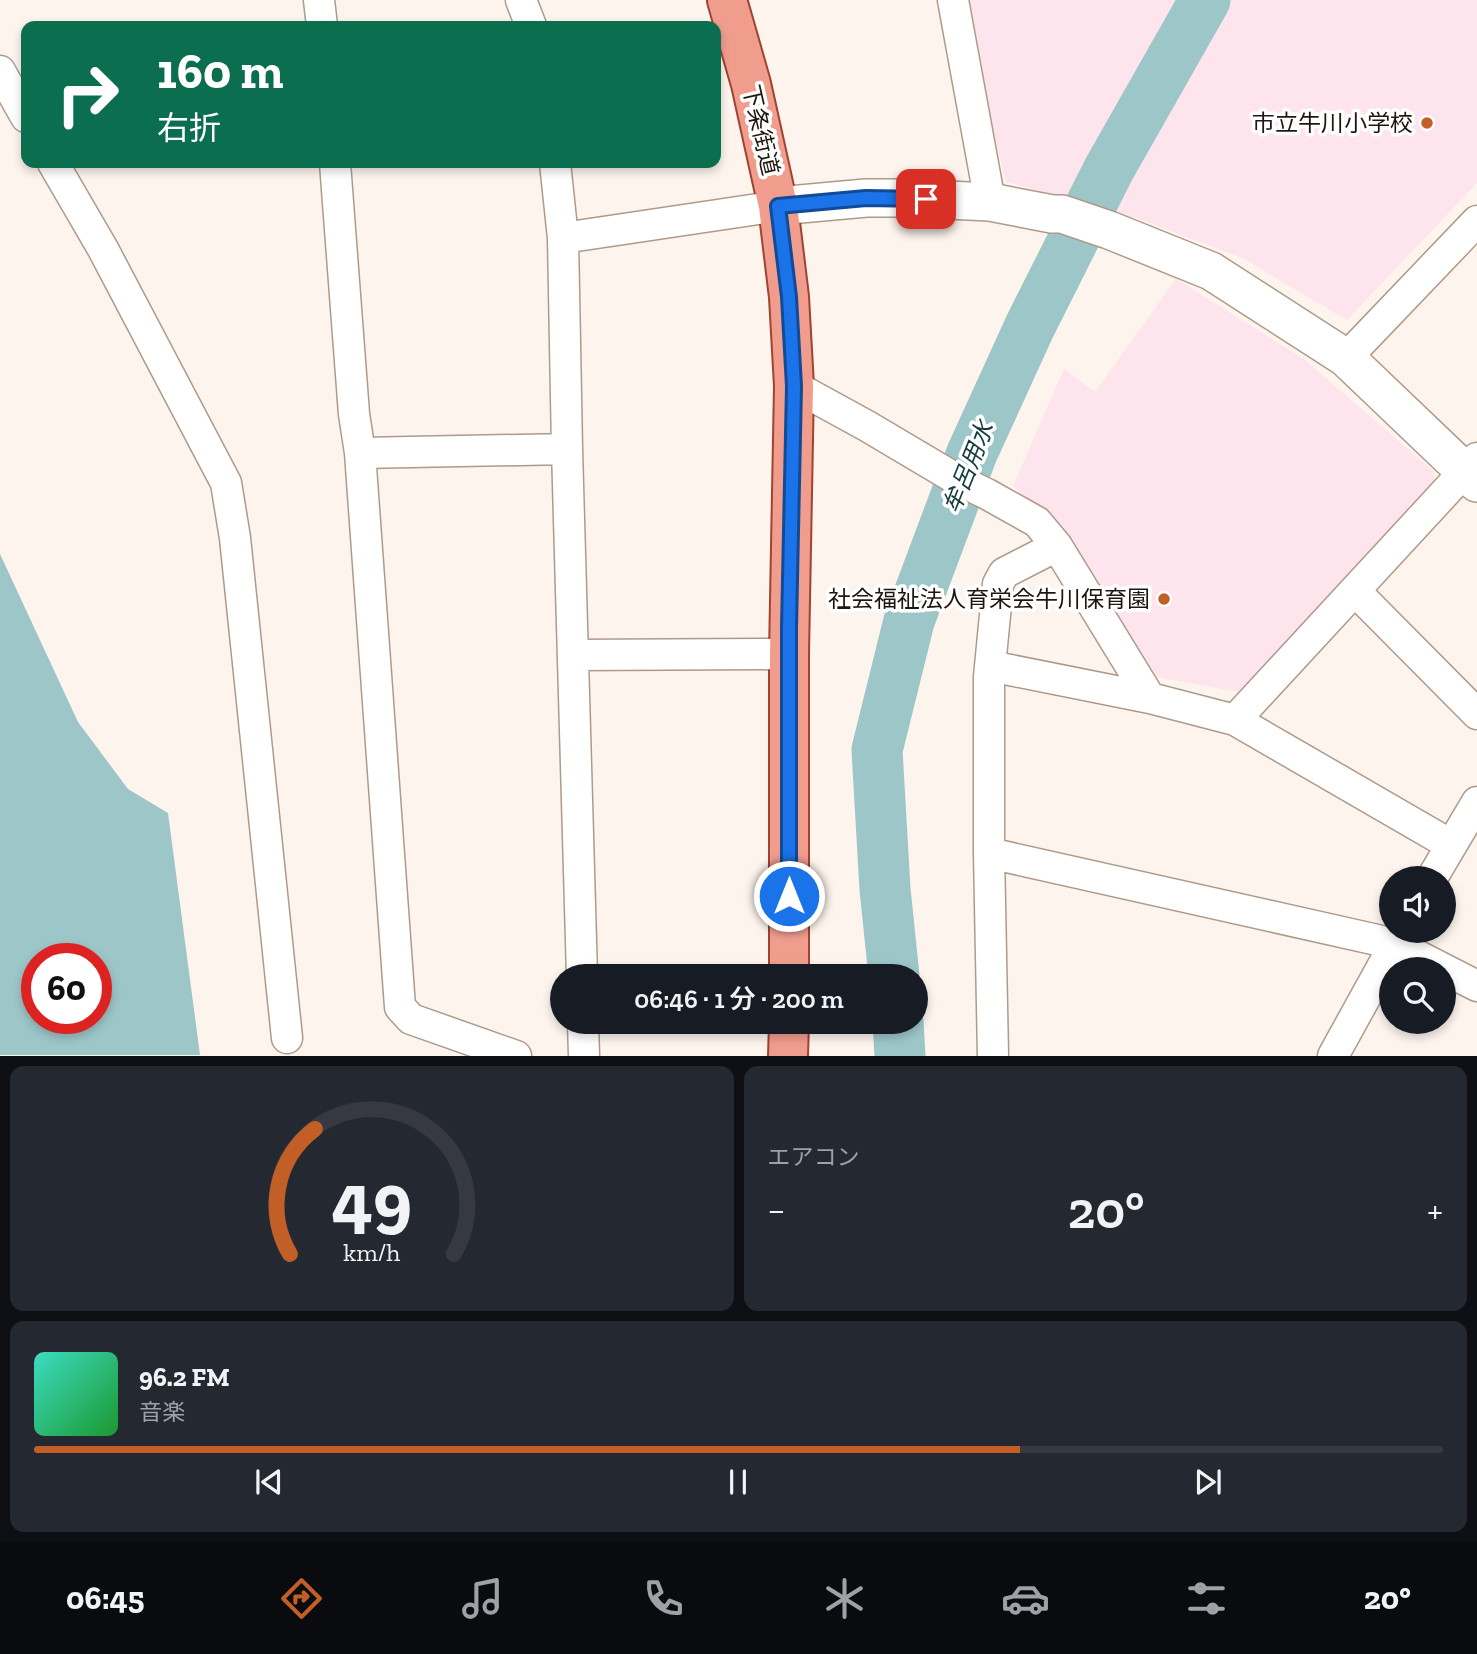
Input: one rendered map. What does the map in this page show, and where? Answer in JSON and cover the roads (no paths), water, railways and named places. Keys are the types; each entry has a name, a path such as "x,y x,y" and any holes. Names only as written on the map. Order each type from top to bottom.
{"main road":[{"name":"下条街道","path":"727,0 751,84 778,206 789,297 794,386 789,654 789,964"},
{"path":"788,1055 789,1034"}],"street":[{"path":"319,0 322,21"},
{"path":"521,0 529,21"},
{"path":"953,0 990,202"},
{"path":"0,71 21,108"},
{"path":"56,168 103,249 226,483 236,552 287,1038"},
{"path":"335,168 354,414 360,453 400,1007 411,1019 516,1055"},
{"path":"556,168 563,238 582,964"},
{"path":"563,238 778,206 866,198 990,202 1062,214 1110,230 1211,271 1346,358 1473,471 1355,591 1235,720"},
{"path":"1346,358 1477,221"},
{"path":"794,386 1037,522 1058,546 1150,698"},
{"path":"360,453 567,449"},
{"path":"993,1055 989,853 990,666 998,584 1004,573 1058,546"},
{"path":"1355,591 1477,714"},
{"path":"573,656 789,654"},
{"path":"990,666 1150,698 1235,720 1451,845"},
{"path":"1439,866 1477,802"},
{"path":"989,853 1379,933"},
{"path":"1334,1055 1396,943"},
{"path":"1409,943 1477,986"},
{"path":"583,1034 584,1055"}],"water":[{"path":"0,554 78,722 128,789 168,813 200,1055 0,1055"}],"waterway":[{"name":"牟呂用水","path":"893,964 885,889 877,750 909,621 972,453 1030,326 1109,169 1205,0"},
{"name":"牟呂用水","path":"899,1034 900,1056"}],"place":[{"name":"市立牛川小学校","path":"1427,123"},
{"name":"社会福祉法人育栄会牛川保育園","path":"1164,599"}]}
